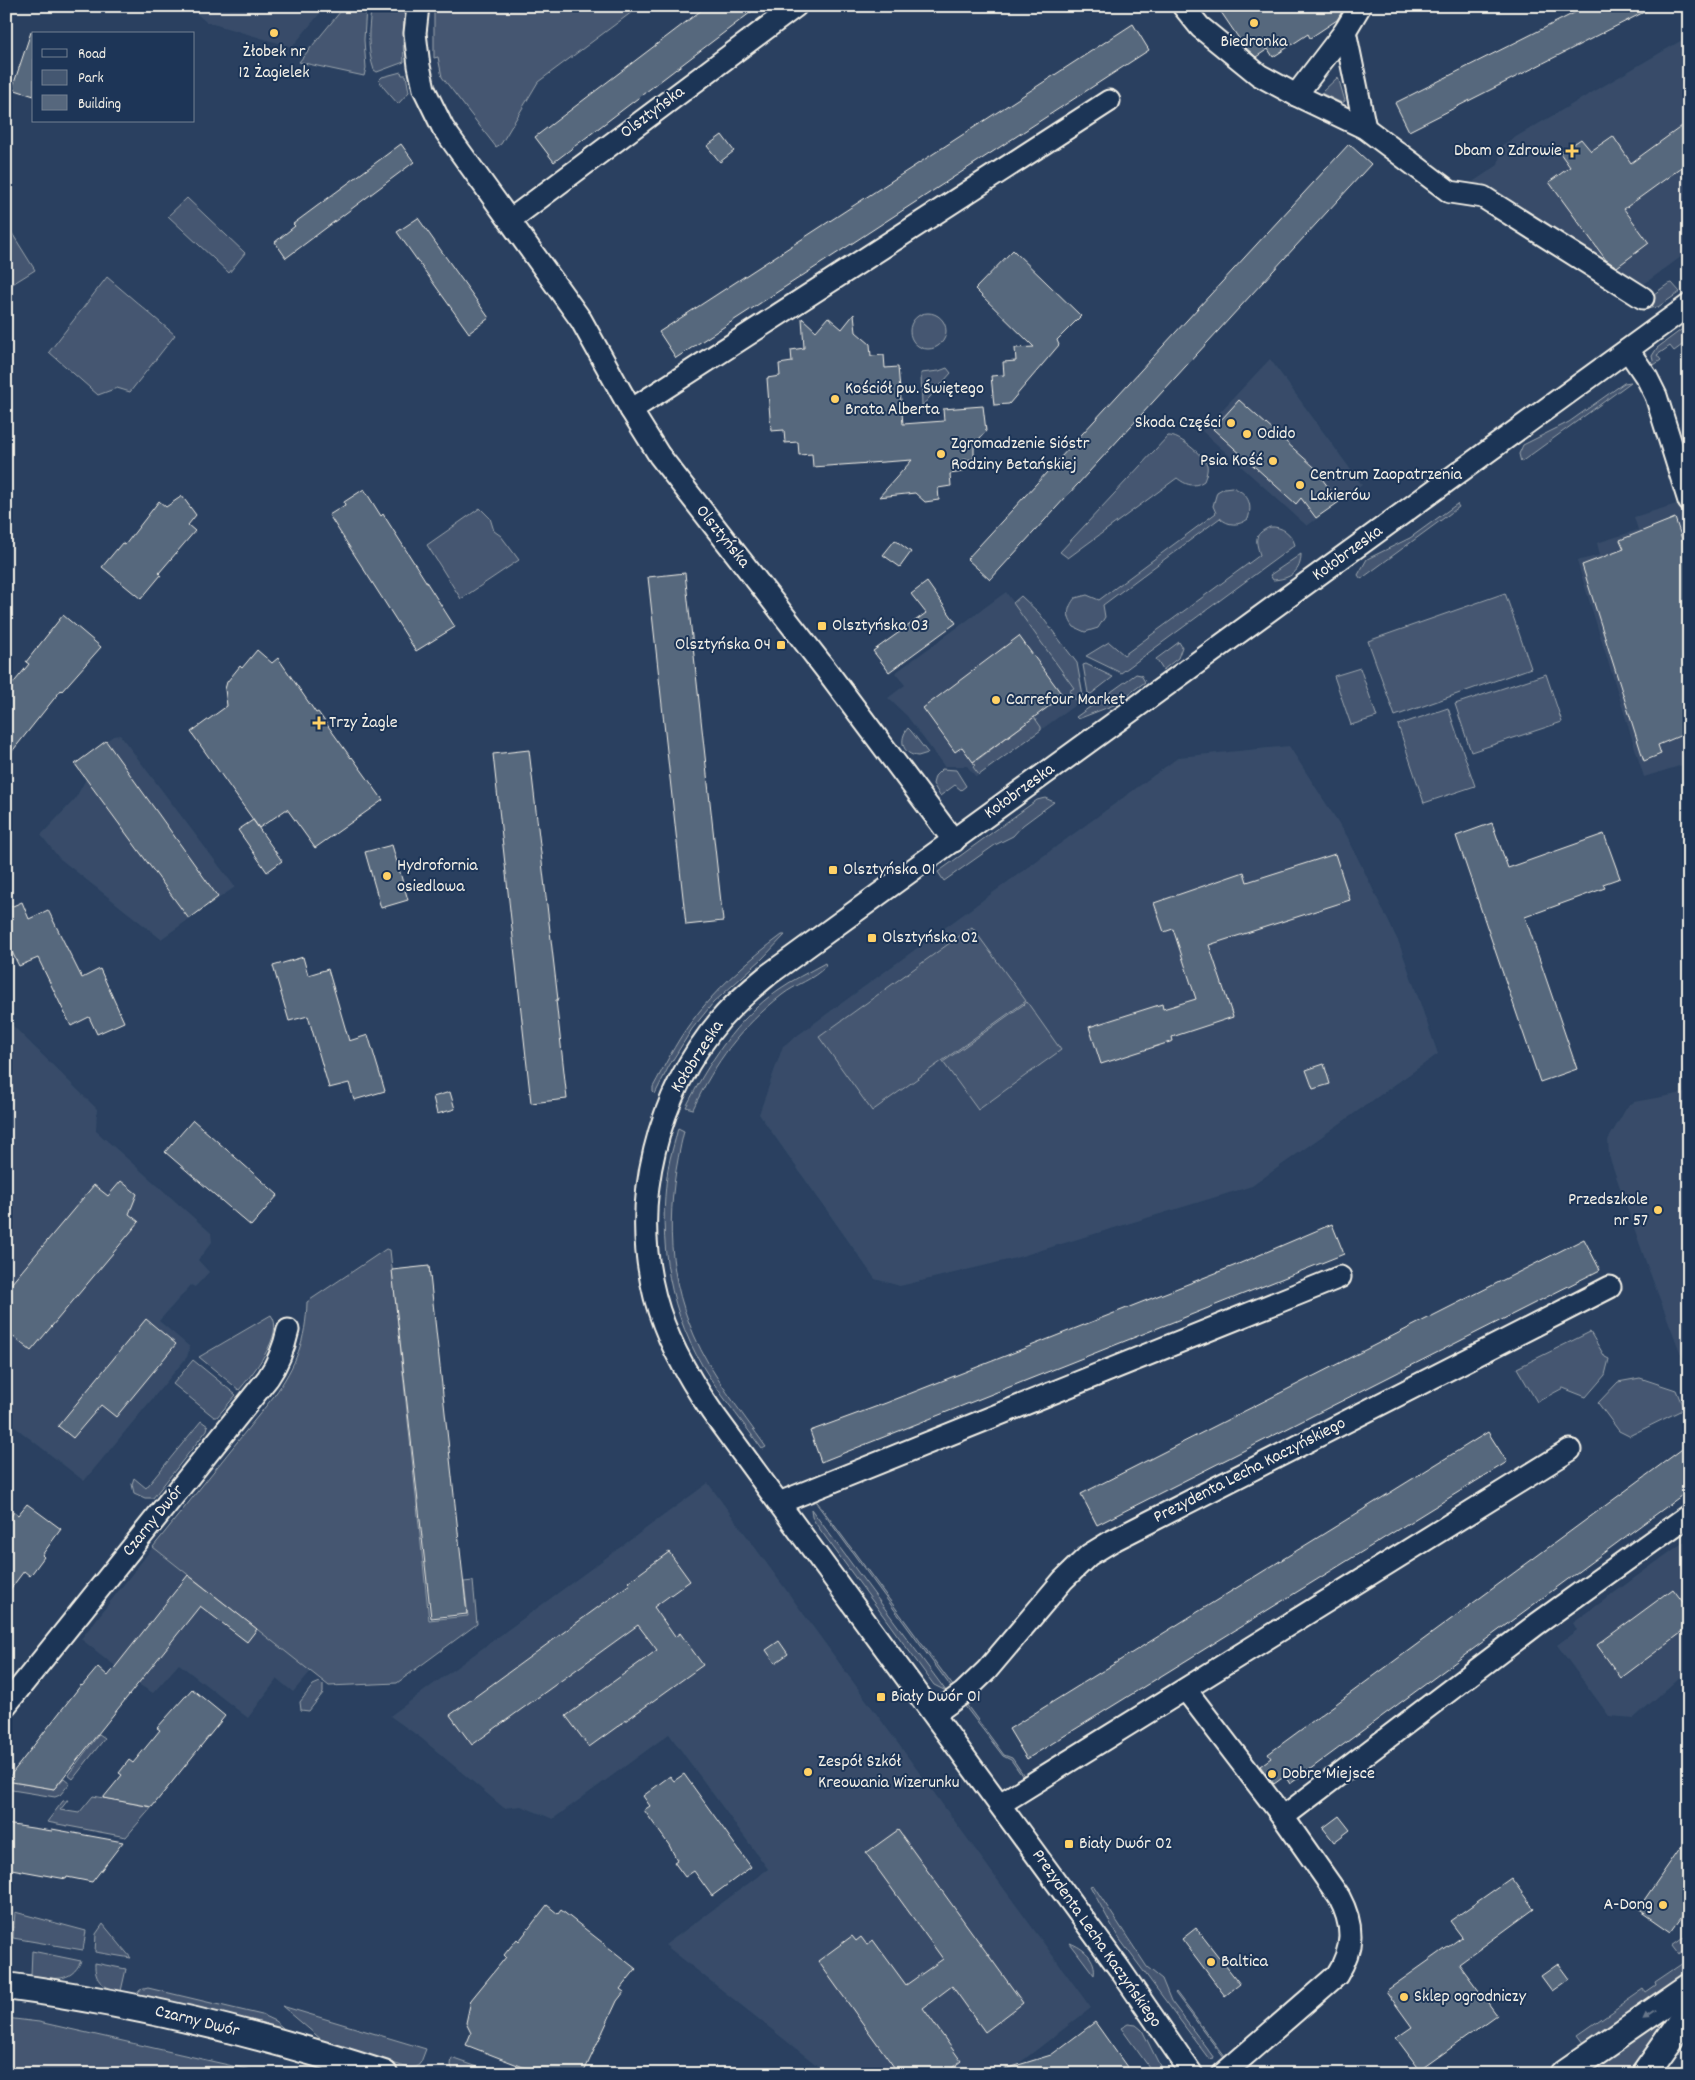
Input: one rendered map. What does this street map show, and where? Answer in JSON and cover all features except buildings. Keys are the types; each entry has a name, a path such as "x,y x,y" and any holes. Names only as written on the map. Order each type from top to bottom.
{"main road":[{"name":"Czarny Dwór","path":"6,1986 92,1999 192,2020 280,2043 384,2074"},
{"path":"1563,2074 1689,1987"},
{"path":"1645,2074 1689,2012"}],"street":[{"name":"Olsztyńska","path":"418,6 415,33 419,66 427,95 443,128 581,320 631,410 659,455 821,664 954,841"},
{"name":"Olsztyńska","path":"510,220 796,6"},
{"path":"1183,6 1200,27 1259,76 1296,96 1365,128 1450,192 1483,197 1643,298"},
{"path":"1296,96 1345,31 1360,6"},
{"path":"1345,31 1365,128"},
{"path":"631,410 1109,101"},
{"name":"Kołobrzeska","path":"727,1433 698,1392 677,1354 664,1322 650,1272 647,1246 647,1195 654,1148 681,1079 705,1039 721,1019 768,975 1689,305"},
{"path":"1628,350 1648,378 1656,396 1689,502"},
{"path":"779,1503 1340,1277"},
{"name":"Prezydenta Lecha Kaczyńskiego","path":"934,1714 963,1692 987,1670 1063,1580 1089,1555 1112,1540 1610,1287"},
{"name":"Czarny Dwór","path":"8,1700 268,1378 284,1350 288,1330"},
{"name":"Prezydenta Lecha Kaczyńskiego","path":"727,1433 1119,1968 1192,2074"},
{"path":"1000,1804 1570,1450"},
{"path":"1283,1817 1536,1624 1689,1514"},
{"path":"1186,1690 1283,1817 1340,1897 1349,1922 1350,1948 1345,1962 1337,1975 1223,2074"}],"shaded area":[{"name":"Żłobek nr 12 Żagielek","path":"188,6 326,6 292,47 206,22"},
{"path":"1689,36 1689,251 1633,292 1471,183 1498,165 1502,145"},
{"path":"1270,359 1362,485 1307,526 1202,431"},
{"path":"1680,503 1689,531 1689,748 1687,748 1689,763 1644,777 1577,561 1600,555 1597,543 1638,530 1634,517"},
{"path":"1006,592 1074,688 1070,691 1078,703 976,777 967,766 944,766 907,716 888,698 905,685 895,673"},
{"path":"120,735 235,887 161,939 59,858 41,835 75,799 86,779 75,764 113,736"},
{"path":"1289,746 1347,836 1399,943 1438,1054 1252,1186 1012,1259 900,1286 875,1279 759,1114 783,1046 1179,757"},
{"path":"6,1019 97,1109 96,1131 211,1233 212,1242 198,1260 209,1272 195,1287 191,1285 159,1321 190,1347 187,1357 84,1481 6,1420"},
{"name":"Przedszkole nr 57","path":"1689,1092 1689,1366 1680,1352 1647,1265 1609,1156 1608,1140 1627,1107 1634,1102"},
{"name":"Zespół Szkół Kreowania Wizerunku","path":"708,1483 1091,2008 1005,2074 828,2074 665,1945 768,1869 669,1734 553,1819 521,1806 504,1808 421,1738 390,1716"},
{"path":"1685,1541 1689,1547 1689,1669 1634,1718 1609,1716 1557,1645 1577,1630 1573,1623"},
{"path":"153,1547 311,1671 293,1692 277,1679 248,1718 179,1664 153,1693 138,1684 81,1639"}],"green space":[{"path":"345,6 366,6 364,40 366,68 364,76 299,62"},
{"path":"372,6 405,6 404,62 377,72 374,70 369,46"},
{"path":"434,6 640,6 538,82 501,144 496,147 442,77 438,57 434,58"},
{"path":"401,72 402,75 406,75 409,92 398,104 379,80 382,77"},
{"path":"1338,77 1345,101 1342,103 1321,93"},
{"path":"187,198 245,253 229,273 168,216"},
{"path":"10,230 35,270 6,288 6,232"},
{"path":"107,277 175,335 130,392 117,388 98,395 49,352"},
{"path":"1672,283 1680,292 1658,307 1644,309 1640,304 1668,284"},
{"path":"928,313 935,314 941,318 945,324 945,338 941,344 935,348 928,349 921,348 915,344 911,338 910,331 911,324 915,318 921,314"},
{"path":"1689,324 1689,340 1674,351 1670,346 1657,355 1661,360 1654,365 1652,356 1657,348"},
{"path":"947,368 951,373 922,406 921,373"},
{"path":"1631,382 1521,462 1519,454 1523,445 1569,422 1624,383"},
{"path":"1168,436 1184,442 1205,461 1207,469 1204,481 1190,485 1177,478 1068,558 1060,552"},
{"path":"1232,487 1242,492 1248,500 1250,509 1248,519 1234,524 1226,523 1220,518 1103,605 1105,617 1098,628 1085,632 1074,627 1068,612 1075,598 1087,595 1099,600 1216,513 1213,506 1217,492 1224,488"},
{"path":"1457,504 1459,507 1361,579 1358,575 1367,559 1410,538"},
{"path":"480,508 490,518 494,531 501,536 519,560 461,599 427,545"},
{"path":"1270,527 1279,528 1286,532 1292,537 1295,545 1121,673 1086,656 1109,642 1124,655 1260,555 1257,545 1258,535"},
{"path":"1301,554 1297,570 1285,578 1273,580 1270,575"},
{"path":"1505,593 1531,668 1395,716 1368,641"},
{"path":"1021,596 1039,613 1077,663 1083,696 1078,703 1069,691 1074,688 1013,603"},
{"path":"1179,642 1182,647 1178,658 1163,670 1156,659"},
{"path":"1086,664 1113,677 1091,694 1088,693 1083,665"},
{"path":"1360,668 1377,717 1351,725 1334,676"},
{"path":"1136,674 1141,675 1145,682 1114,705 1078,719 1076,717"},
{"path":"1546,674 1562,722 1471,752 1455,704"},
{"path":"1448,708 1475,786 1424,803 1398,725"},
{"path":"1034,717 1041,730 979,775 973,767 975,765 973,763"},
{"path":"908,728 928,753 918,756 906,750 903,737"},
{"path":"942,769 956,770 966,786 961,790 955,785 940,796 933,784 935,776"},
{"path":"1045,798 1054,802 1023,825 1013,836 995,845 944,881 938,872 1037,800"},
{"path":"972,927 1026,1001 872,1111 819,1037"},
{"path":"782,935 785,935 762,959 713,1003 692,1029 669,1066 655,1094 653,1087 679,1040 699,1012 732,976"},
{"path":"825,963 826,966 821,971 782,995 741,1033 720,1061 693,1109 686,1107 714,1058 736,1028 783,986"},
{"path":"1027,1002 1061,1050 978,1110 943,1062"},
{"path":"678,1128 684,1131 674,1183 671,1234 677,1284 684,1309 701,1350 727,1392 766,1447 762,1449 710,1378 696,1354 676,1304 670,1278 664,1224 668,1169"},
{"path":"386,1249 390,1250 429,1620 468,1616 464,1582 473,1581 477,1624 397,1683 329,1686 153,1547 282,1385 294,1363 302,1340 307,1302"},
{"path":"271,1315 274,1323 274,1332 271,1343 258,1365 239,1390 199,1357"},
{"path":"1590,1332 1605,1357 1609,1359 1605,1375 1586,1397 1563,1388 1537,1402 1517,1368"},
{"path":"193,1360 236,1395 217,1417 214,1417 173,1384"},
{"path":"1640,1378 1676,1390 1683,1407 1680,1411 1629,1436 1619,1431 1598,1403 1618,1382"},
{"path":"201,1421 208,1426 207,1430 153,1498 145,1498 134,1493 132,1484 134,1478 146,1488"},
{"path":"812,1495 956,1690 954,1691"},
{"path":"811,1509 946,1691 934,1685 816,1524 812,1517"},
{"path":"320,1682 323,1685 323,1693 309,1711 301,1710 300,1702 313,1685"},
{"path":"966,1704 1004,1755 1012,1758 1025,1777 1023,1777 1011,1760 1003,1756 964,1705"},
{"path":"99,1734 105,1738 73,1779 68,1775"},
{"path":"64,1778 70,1783 60,1795 55,1797 6,1789 6,1781 54,1789"},
{"path":"93,1796 152,1807 126,1837 47,1822 63,1801 68,1800 60,1810 79,1813"},
{"path":"1093,1885 1147,1967 1162,1979 1171,2001 1214,2058 1209,2059 1118,1937 1090,1886"},
{"path":"15,1912 86,1931 83,1950 13,1938"},
{"path":"103,1924 131,1958 95,1952 96,1934"},
{"path":"1689,1934 1689,1946 1678,1954 1672,1946"},
{"path":"1070,1943 1084,1951 1091,1959 1094,1975"},
{"path":"32,1951 81,1961 77,1968 66,1977 46,1978 31,1975"},
{"path":"1689,1959 1689,1971 1584,2043 1578,2035 1644,1989 1646,1992 1656,1985 1655,1982"},
{"path":"95,1963 126,1969 121,1991 101,1983 96,1975"},
{"path":"148,1988 262,2015 275,2021 289,2033 136,1995 140,1990"},
{"path":"1175,1993 1225,2057 1224,2058"},
{"path":"282,2006 426,2049 417,2067 408,2068 322,2040"},
{"path":"1683,2006 1635,2074 1604,2074 1598,2066"},
{"path":"6,2018 39,2022 268,2074 6,2074"},
{"path":"1128,2024 1136,2025 1142,2030 1164,2074 1154,2074 1121,2028"},
{"path":"452,2058 496,2074 454,2074 451,2065"}],"place":[{"name":"Biedronka","path":"1254,23"},
{"name":"Żłobek nr 12 Żagielek","path":"274,33"},
{"name":"Dbam o Zdrowie","path":"1572,151"},
{"name":"Kościół pw. Świętego Brata Alberta","path":"835,399"},
{"name":"Skoda Części","path":"1231,423"},
{"name":"Odido","path":"1247,434"},
{"name":"Zgromadzenie Sióstr Rodziny Betańskiej","path":"941,454"},
{"name":"Psia Kość","path":"1273,461"},
{"name":"Centrum Zaopatrzenia Lakierów","path":"1300,485"},
{"name":"Olsztyńska 03","path":"822,626"},
{"name":"Olsztyńska 04","path":"781,645"},
{"name":"Carrefour Market","path":"996,700"},
{"name":"Trzy Żagle","path":"319,723"},
{"name":"Olsztyńska 01","path":"833,870"},
{"name":"Hydrofornia osiedlowa","path":"387,876"},
{"name":"Olsztyńska 02","path":"872,938"},
{"name":"Przedszkole nr 57","path":"1658,1210"},
{"name":"Biały Dwór 01","path":"881,1697"},
{"name":"Zespół Szkół Kreowania Wizerunku","path":"808,1772"},
{"name":"Dobre Miejsce","path":"1272,1774"},
{"name":"Biały Dwór 02","path":"1069,1844"},
{"name":"A-Dong","path":"1663,1905"},
{"name":"Baltica","path":"1211,1962"},
{"name":"Sklep ogrodniczy","path":"1404,1997"}]}
